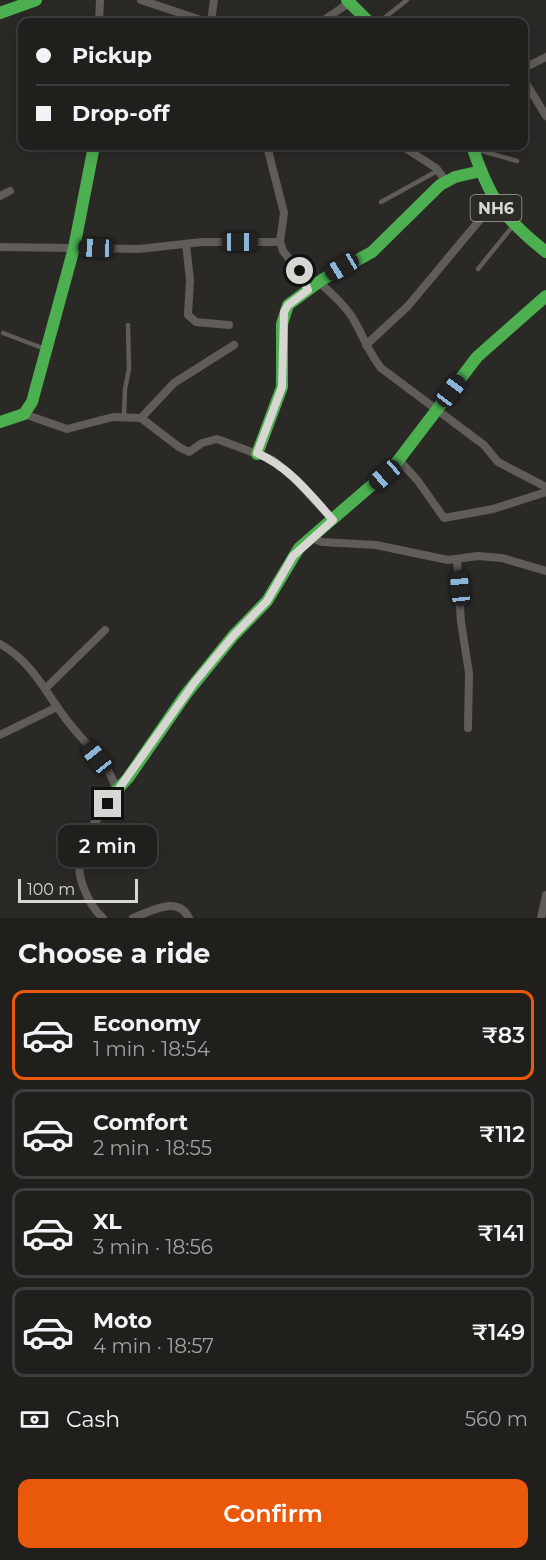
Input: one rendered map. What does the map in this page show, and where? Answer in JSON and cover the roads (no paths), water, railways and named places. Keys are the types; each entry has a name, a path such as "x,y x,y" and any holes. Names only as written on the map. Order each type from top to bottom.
{"main road":[{"path":"0,13 36,0"},
{"path":"348,2 365,18"},
{"path":"0,422 24,414 32,402 74,248 93,150"},
{"name":"NH6","path":"473,150 494,204 512,227 546,252"},
{"path":"257,453 282,387 284,312 288,305 319,282 372,252 446,181 481,171"},
{"path":"114,793 137,765 186,694 233,636 267,601 293,556 399,460 477,357 515,321 546,296"}],"street":[{"path":"99,18 100,0"},
{"path":"141,0 197,18"},
{"path":"210,18 214,0"},
{"path":"326,18 348,2"},
{"path":"528,66 546,57"},
{"path":"528,87 546,116"},
{"path":"268,150 284,213 280,242 283,251 303,276 308,290"},
{"path":"408,150 439,170 446,181"},
{"path":"0,196 10,191"},
{"path":"366,345 408,306 494,204"},
{"path":"0,247 139,249 186,244 280,242"},
{"path":"186,244 190,280 188,315 196,322 229,325"},
{"path":"319,282 354,319 366,345 381,368 483,444 498,462 546,490"},
{"path":"141,418 174,383 234,345"},
{"path":"24,414 67,429 124,415 141,418 189,452 202,443 217,439 273,460 290,473 333,520"},
{"path":"399,460 444,518 493,509 546,490"},
{"path":"312,538 322,542 376,545 436,558 457,560 478,556 502,558 546,571"},
{"path":"457,560 461,622 470,673 468,728"},
{"path":"45,688 105,630"},
{"path":"0,644 27,664 57,707 111,775 116,787 87,832 79,865 79,874 88,899 103,918"},
{"path":"0,735 57,707"},
{"path":"541,918 546,895"},
{"path":"133,918 173,905 180,907 189,918"}],"lane":[{"path":"385,18 407,0"},
{"path":"482,150 517,161"},
{"path":"381,202 439,170"},
{"path":"478,269 512,227"},
{"path":"124,415 124,389 129,369 128,325"},
{"path":"3,333 45,349"}]}
